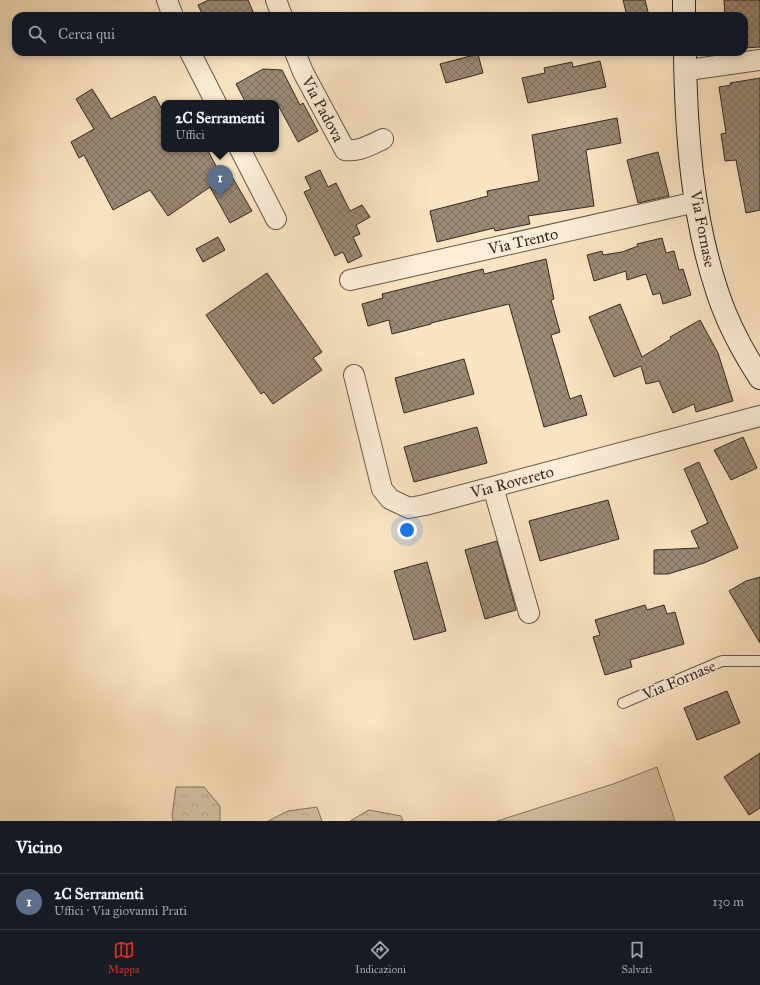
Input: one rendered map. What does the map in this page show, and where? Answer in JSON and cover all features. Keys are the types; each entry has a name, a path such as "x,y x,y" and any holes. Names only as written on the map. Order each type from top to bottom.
{"street":[{"path":"167,0 172,12"},
{"path":"276,0 280,12"},
{"path":"684,0 684,12"},
{"path":"192,56 214,100"},
{"name":"Via Padova","path":"297,56 303,72 345,150 360,150 383,140"},
{"name":"Via Fornase","path":"685,61 695,69 760,60"},
{"name":"Via Fornase","path":"685,61 688,133 696,202 705,250 718,295 747,358 760,378"},
{"path":"242,152 276,219"},
{"name":"Via Trento","path":"350,280 696,202"},
{"name":"Via Rovereto","path":"354,375 382,489 390,499 409,508 760,416"},
{"path":"493,487 529,613"}],"lane":[{"name":"Via Fornase","path":"623,703 722,661 760,661"}],"green space":[{"path":"657,767 675,821 497,821 613,784"},
{"path":"176,787 204,787 220,806 220,821 173,821 172,816"},
{"path":"317,807 322,821 268,821 288,811"},
{"path":"369,810 401,816 403,821 350,821"}],"building":[{"path":"209,0 248,0 253,12 201,12 198,5"},
{"path":"623,0 645,0 648,12 626,12"},
{"path":"724,0 760,0 760,47 748,48 748,12 725,12"},
{"path":"470,56 479,56 483,73 446,83 440,64"},
{"path":"600,61 606,87 528,103 522,78 545,73 544,68 572,62 573,67"},
{"path":"263,69 282,70 300,105 303,103 318,131 298,142 279,107 279,100 244,100 236,84"},
{"path":"760,78 760,210 746,213 736,160 725,161 721,134 726,133 719,87 731,85 730,83"},
{"path":"92,89 111,119 155,96 161,107 161,152 209,152 223,179 231,175 252,211 230,223 210,187 168,216 150,190 113,210 84,155 79,158 71,142 94,129 76,99"},
{"path":"617,118 621,143 586,150 594,206 528,216 530,224 495,231 494,228 437,242 430,211 488,196 487,191 539,181 532,135"},
{"path":"658,152 669,196 638,203 627,160"},
{"path":"320,170 328,187 336,183 350,211 362,205 370,217 356,225 360,234 353,237 362,256 348,263 343,252 335,256 304,192 311,189 305,177"},
{"path":"218,237 225,250 203,262 196,249"},
{"path":"662,238 666,253 674,251 679,270 683,269 691,295 663,304 660,293 653,295 646,274 627,280 626,271 594,281 587,255 602,251 603,255 622,252 638,246 637,244"},
{"path":"546,259 554,299 551,300 560,332 551,335 570,399 581,395 587,415 544,427 509,304 392,334 389,320 368,326 362,304 383,298 382,294 483,269 484,274"},
{"path":"267,273 322,352 313,358 322,370 273,404 264,392 261,394 206,315"},
{"path":"620,304 642,357 671,339 670,337 700,320 718,353 733,401 696,412 694,404 673,413 659,381 646,384 641,366 614,377 589,317"},
{"path":"464,359 474,394 404,413 395,378"},
{"path":"477,427 487,463 414,482 404,447"},
{"path":"743,437 757,468 731,480 714,450"},
{"path":"699,462 738,548 704,563 668,574 654,574 654,550 699,548 691,531 708,523 684,469"},
{"path":"608,500 619,539 540,561 529,521"},
{"path":"497,541 516,610 485,619 465,550"},
{"path":"427,562 446,631 414,640 394,571"},
{"path":"760,577 760,643 729,591 746,581"},
{"path":"645,605 647,610 664,605 667,614 675,612 684,644 630,660 632,667 605,675 593,637 600,635 595,620"},
{"path":"727,691 740,723 697,740 684,708"},
{"path":"760,753 760,808 749,815 724,777"}],"place":[{"name":"2C Serramenti","path":"220,198"}]}
